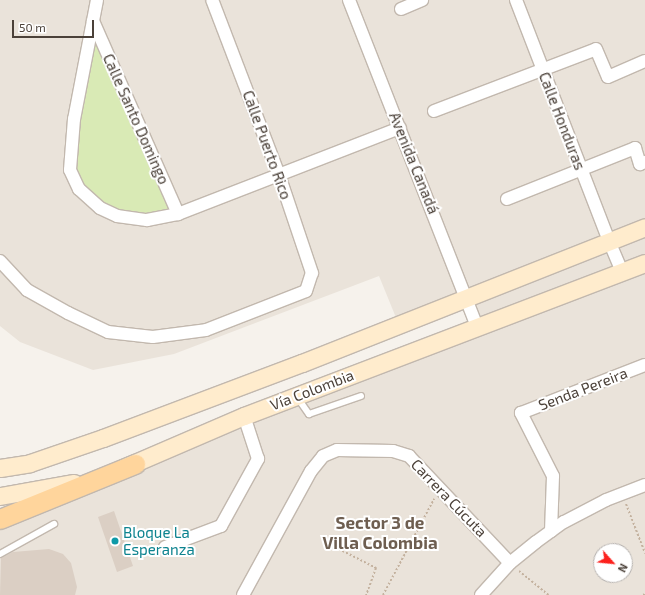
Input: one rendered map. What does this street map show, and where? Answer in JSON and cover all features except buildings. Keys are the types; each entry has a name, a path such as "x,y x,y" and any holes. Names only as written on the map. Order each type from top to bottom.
{"main road":[{"name":"Vía Colombia","path":"0,468 30,463 103,438 645,227"},
{"name":"Vía Colombia","path":"0,496 66,485 135,464 244,416 645,263"},
{"path":"0,474 30,463"},
{"path":"6,519 135,464"}],"street":[{"path":"97,0 74,119 70,170 80,189 100,208 117,216 147,220 178,214 400,128"},
{"name":"Calle Puerto Rico","path":"0,261 27,290 68,313 108,332 153,337 206,330 306,291 312,273 280,175 212,0"},
{"name":"Avenida Canadá","path":"349,0 467,297 477,326"},
{"path":"401,9 422,0"},
{"name":"Calle Honduras","path":"516,0 609,241"},
{"name":"Calle Santo Domingo","path":"93,21 178,214"},
{"path":"434,111 596,49 608,77 645,61"},
{"path":"507,200 635,148 640,164 645,162"},
{"path":"609,241 622,272"},
{"name":"Senda Pereira","path":"551,532 553,476 521,413 645,365"},
{"path":"165,547 221,526 258,459 244,416"},
{"name":"Carrera Cúcuta","path":"243,595 311,471 323,456 337,450 394,451 409,456 510,563"},
{"path":"481,595 510,563 564,522 606,500 645,486"}],"lane":[{"path":"297,396 303,408 309,414 361,396"},
{"path":"0,554 54,524"}],"path":[{"path":"383,595 440,488"},
{"path":"623,494 645,553"},
{"path":"339,549 376,568 366,595"},
{"path":"510,563 549,595"}],"shaded area":[{"path":"0,0 645,0 645,595 0,595 0,521 478,326 467,298 399,325 379,276 174,354 93,370 20,342 0,326"}],"green space":[{"path":"96,37 173,210 145,216 119,211 103,203 84,187 76,170 76,148"}],"place":[{"name":"Bloque La Esperanza","path":"115,541"}],"district":[{"name":"Sector 3 de Villa Colombia","path":"380,533"}]}
